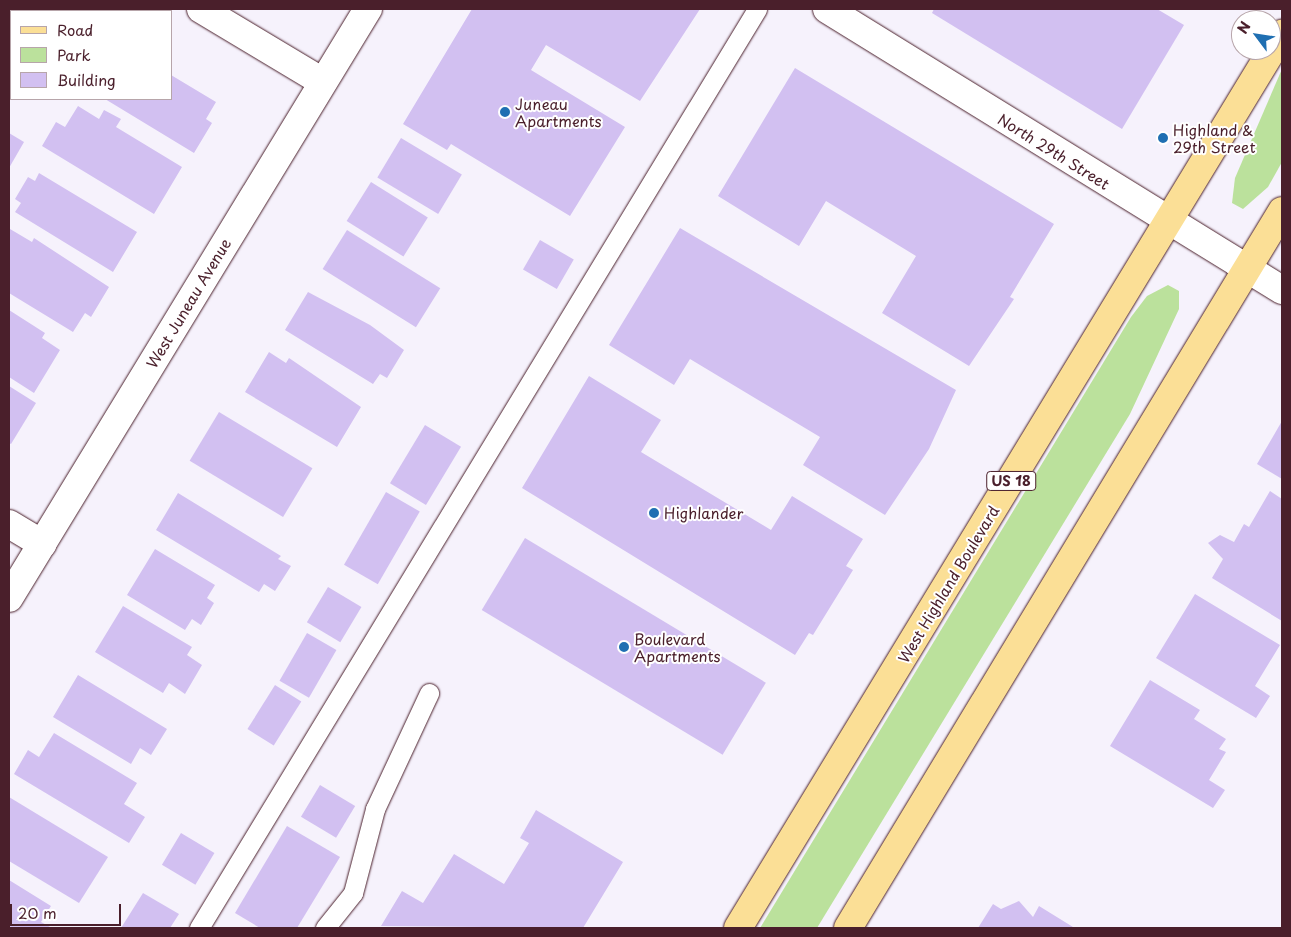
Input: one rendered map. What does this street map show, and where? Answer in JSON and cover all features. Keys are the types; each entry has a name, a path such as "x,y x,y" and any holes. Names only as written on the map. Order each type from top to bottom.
{"main road":[{"name":"West Highland Boulevard","path":"738,928 1282,34"},
{"path":"848,928 1282,211"}],"street":[{"path":"201,9 323,82"},
{"name":"West Juneau Avenue","path":"9,598 368,9"},
{"name":"North 29th Street","path":"827,9 1168,222 1282,290"},
{"path":"9,524 42,544"}],"lane":[{"path":"205,926 757,9"},
{"path":"325,928 353,893 375,809 429,692"}],"green space":[{"path":"1282,69 1282,162 1268,187 1243,209 1232,203 1235,178"},
{"path":"1168,285 1179,291 1179,309 1130,414 817,928 760,928 1131,317 1147,296"}],"building":[{"path":"62,9 99,9 99,10"},
{"name":"Juneau Apartments","path":"472,9 700,9 640,101 546,45 531,70 625,127 570,216 451,144 447,150 403,124"},
{"path":"934,9 1157,9 1184,25 1122,129 932,13"},
{"path":"795,68 1054,224 1010,297 1014,299 969,366 882,313 916,256 826,201 799,246 718,196"},
{"path":"172,76 216,102 206,119 212,123 194,153 107,100 172,100"},
{"path":"78,106 99,119 104,110 121,119 116,127 182,167 154,214 42,146 56,122 65,127"},
{"path":"9,133 24,142 9,168"},
{"path":"401,138 462,175 438,214 377,177"},
{"path":"39,173 137,232 113,272 15,212 21,203 15,199 28,177 35,181"},
{"path":"371,182 428,218 403,257 347,221"},
{"path":"680,228 956,390 929,449 885,515 803,465 820,437 690,359 674,385 609,345"},
{"path":"10,229 32,242 34,238 109,287 91,317 85,313 73,332 9,293"},
{"path":"347,230 440,288 416,327 323,269"},
{"path":"540,240 574,260 557,289 523,269"},
{"path":"308,292 370,325 404,350 387,378 380,374 373,384 285,330"},
{"path":"9,310 45,333 42,338 60,350 34,393 9,377"},
{"path":"269,352 286,363 289,358 361,407 337,447 245,392"},
{"name":"Highlander","path":"589,376 661,420 641,452 771,530 792,496 863,539 846,566 853,570 813,635 809,633 795,655 522,488"},
{"path":"9,386 36,403 11,444 9,443"},
{"path":"219,412 312,468 283,517 190,461"},
{"path":"1282,421 1282,479 1257,464"},
{"path":"425,425 461,447 426,505 390,483"},
{"path":"1270,491 1282,499 1282,621 1212,578 1223,559 1208,543 1220,535 1234,542 1244,524 1249,527"},
{"path":"386,492 420,512 378,584 344,565"},
{"path":"178,493 281,556 278,559 291,566 275,591 264,584 259,592 156,530"},
{"name":"Boulevard Apartments","path":"525,538 766,683 723,755 482,610"},
{"path":"155,549 215,585 207,598 214,603 201,625 192,619 185,630 127,595"},
{"path":"328,587 361,607 340,642 307,622"},
{"path":"1195,594 1280,645 1255,686 1270,696 1256,718 1156,658"},
{"path":"123,606 192,647 187,655 202,665 185,694 169,683 163,693 95,652"},
{"path":"307,633 336,650 309,698 280,681"},
{"path":"78,675 167,729 151,755 140,748 131,764 53,717"},
{"path":"1150,680 1200,710 1194,719 1226,739 1219,749 1226,752 1209,780 1225,790 1213,808 1110,746"},
{"path":"275,685 301,701 274,746 247,729"},
{"path":"54,733 137,783 124,804 145,817 129,843 14,774 28,750 39,757"},
{"path":"320,785 355,806 336,838 301,817"},
{"path":"9,797 108,857 79,903 9,861"},
{"path":"536,810 623,862 583,928 381,926 402,891 423,903 454,854 504,884 529,843 520,838"},
{"path":"287,826 340,857 297,928 260,928 235,913"},
{"path":"181,833 214,853 195,885 162,865"},
{"path":"9,880 51,906 41,922 52,928 9,928"},
{"path":"143,893 179,914 170,928 121,928"},
{"path":"1019,901 1033,917 1039,906 1073,927 978,928 993,904 1001,909"}],"place":[{"name":"Juneau Apartments","path":"505,112"},
{"name":"Highland & 29th Street","path":"1163,138"},
{"name":"Highlander","path":"654,513"},
{"name":"Boulevard Apartments","path":"624,647"}]}
